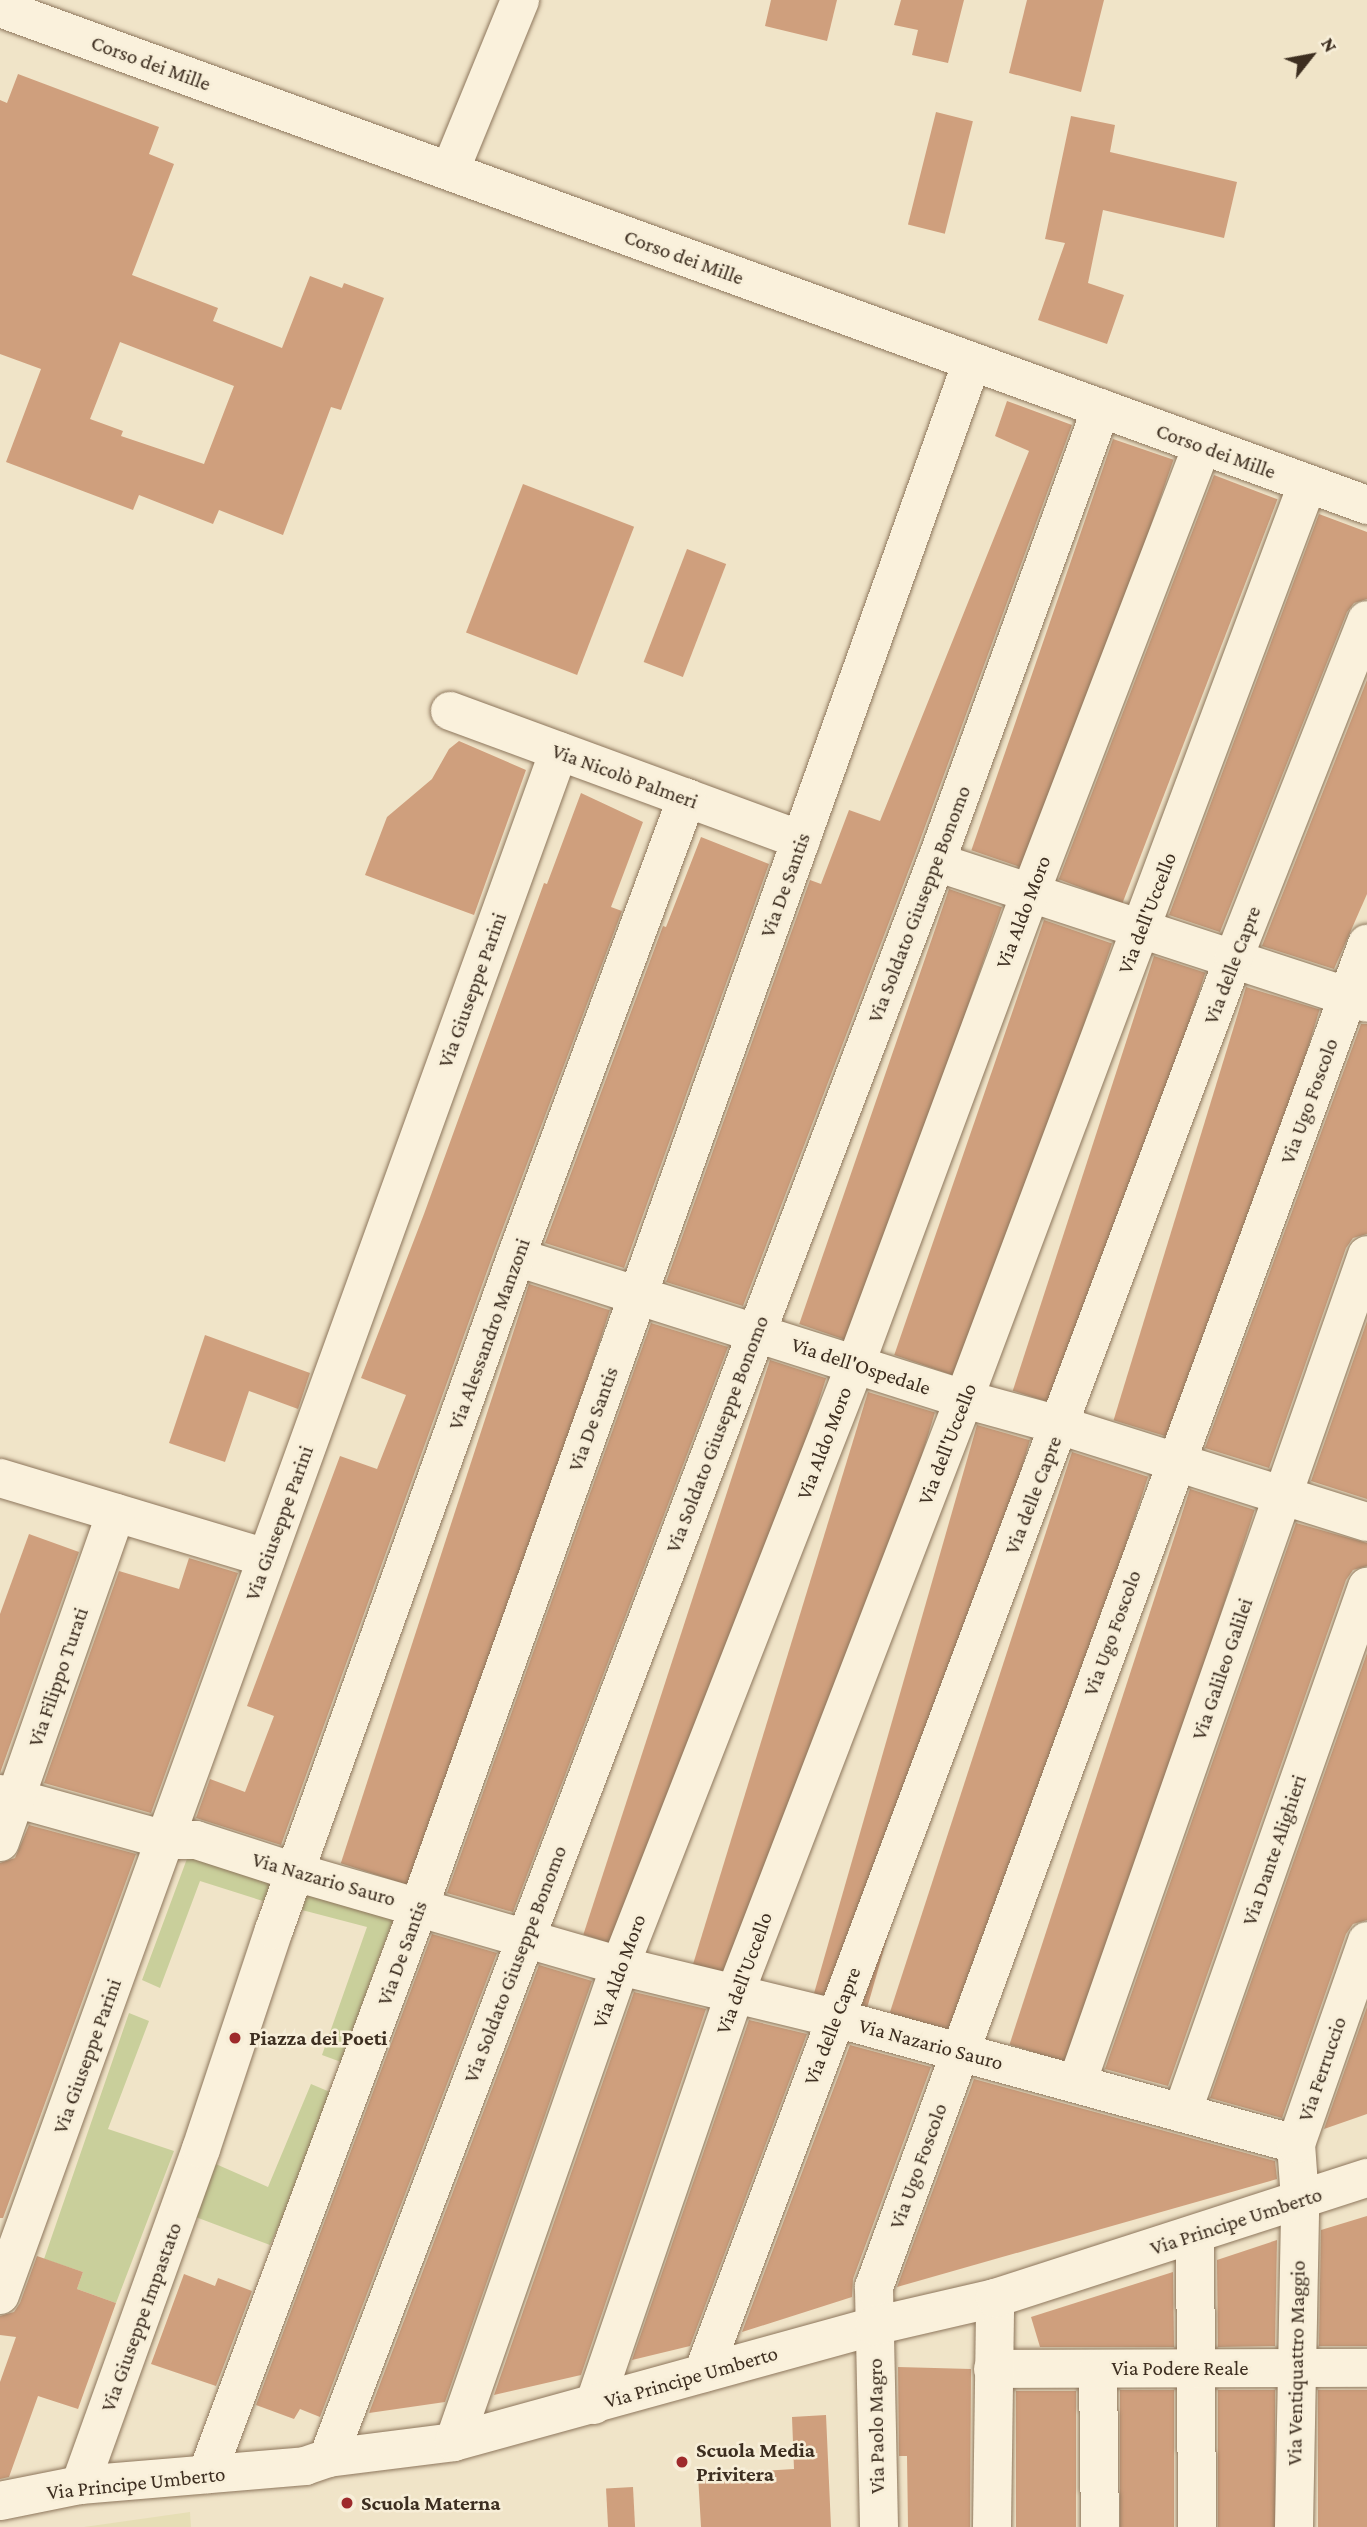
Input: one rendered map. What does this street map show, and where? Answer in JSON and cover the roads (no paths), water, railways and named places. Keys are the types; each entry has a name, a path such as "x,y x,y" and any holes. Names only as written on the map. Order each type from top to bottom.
{"street":[{"path":"450,172 520,0"},
{"name":"Corso dei Mille","path":"0,8 1367,505"},
{"name":"Via De Santis","path":"207,2473 419,1907 972,362"},
{"name":"Via Soldato Giuseppe Bonomo","path":"328,2458 936,862 1101,408"},
{"name":"Via Aldo Moro","path":"454,2442 620,1966 856,1363 1030,894 1202,447"},
{"name":"Via dell'Uccello","path":"594,2405 734,1996 964,1399 1307,485"},
{"name":"Via delle Capre","path":"702,2373 1234,957 1367,620"},
{"name":"Via Nicolò Palmeri","path":"450,711 801,840"},
{"name":"Via Giuseppe Parini","path":"0,2295 559,751"},
{"name":"Via Alessandro Manzoni","path":"295,1872 516,1257 687,798"},
{"path":"936,862 1234,957 1357,1000"},
{"name":"Via Ugo Foscolo","path":"874,2326 874,2287 1174,1464 1357,1000 1367,944"},
{"name":"Via Galileo Galilei","path":"1077,2083 1367,1255"},
{"name":"Via dell'Ospedale","path":"516,1257 964,1399 1059,1425 1174,1464 1367,1522"},
{"path":"0,1478 266,1558"},
{"name":"Via Filippo Turati","path":"0,1842 8,1796 116,1513"},
{"name":"Via Dante Alighieri","path":"1182,2113 1367,1587"},
{"name":"Via Nazario Sauro","path":"8,1796 166,1840 196,1840 295,1872 620,1966 734,1996 835,2018 1296,2144"},
{"name":"Via Giuseppe Impastato","path":"80,2485 201,2149 295,1872"},
{"name":"Via Ferruccio","path":"1300,2200 1296,2144 1367,1941"},
{"name":"Via Principe Umberto","path":"0,2501 80,2485 305,2466 328,2458 454,2442 874,2326 995,2298 1195,2236 1367,2178"},
{"name":"Via Ventiquattro Maggio","path":"1294,2527 1300,2200"},
{"path":"1195,2236 1197,2527"},
{"path":"992,2527 995,2298"},
{"name":"Via Paolo Magro","path":"874,2326 879,2527"},
{"name":"Via Podere Reale","path":"993,2369 1367,2368"},
{"path":"1098,2369 1100,2527"}],"place":[{"name":"Piazza dei Poeti","path":"235,2038"},
{"name":"Scuola Media Privitera","path":"682,2462"},
{"name":"Scuola Materna","path":"347,2503"}]}
